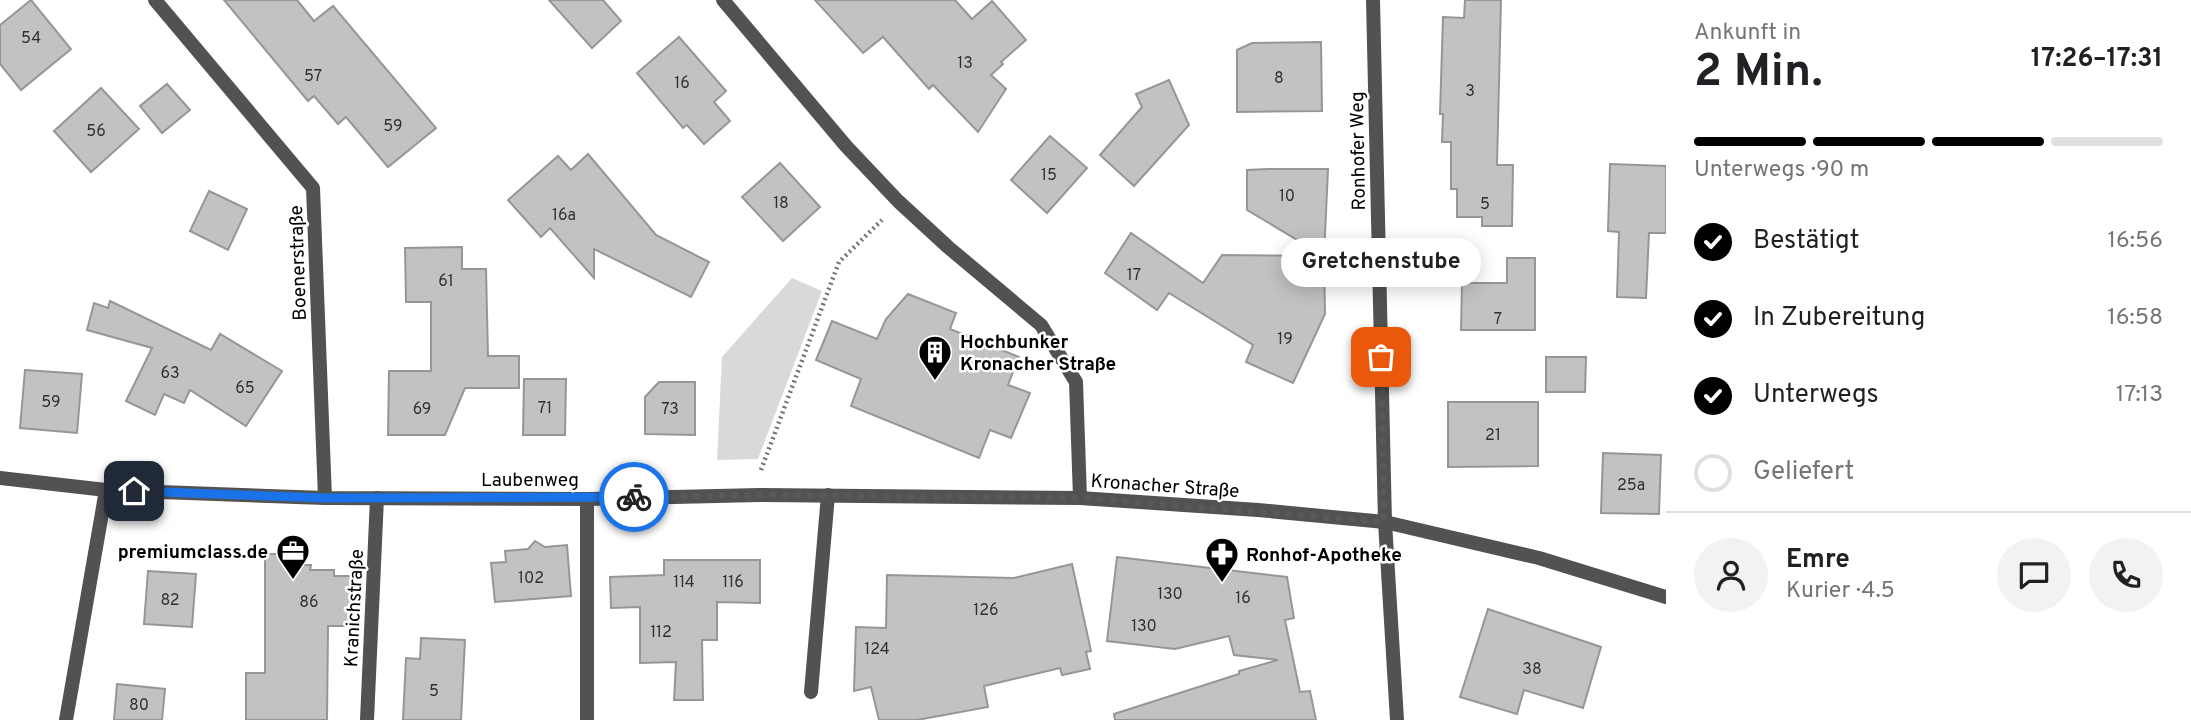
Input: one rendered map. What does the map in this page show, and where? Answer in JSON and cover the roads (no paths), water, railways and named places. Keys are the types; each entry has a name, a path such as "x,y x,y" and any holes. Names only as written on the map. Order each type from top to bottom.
{"street":[{"name":"Boenerstraße","path":"155,0 313,188 325,498"},
{"name":"Kronacher Straße","path":"723,0 846,146 898,201 1041,325 1076,382 1080,498 1384,522 1539,558 1666,597"},
{"name":"Ronhofer Weg","path":"1373,0 1384,522 1397,720"},
{"name":"Laubenweg","path":"0,478 107,490 325,498 587,499 828,495 1080,498"},
{"path":"66,720 107,490"},
{"path":"811,692 828,495"},
{"name":"Kranichstraße","path":"367,720 377,498"},
{"path":"587,499 587,720"}],"place":[{"name":"Gretchenstube","path":"1381,357"},
{"name":"Hochbunker Kronacher Straße","path":"935,382"},
{"name":"premiumclass.de","path":"293,581"},
{"name":"Ronhof-Apotheke","path":"1222,584"}]}
